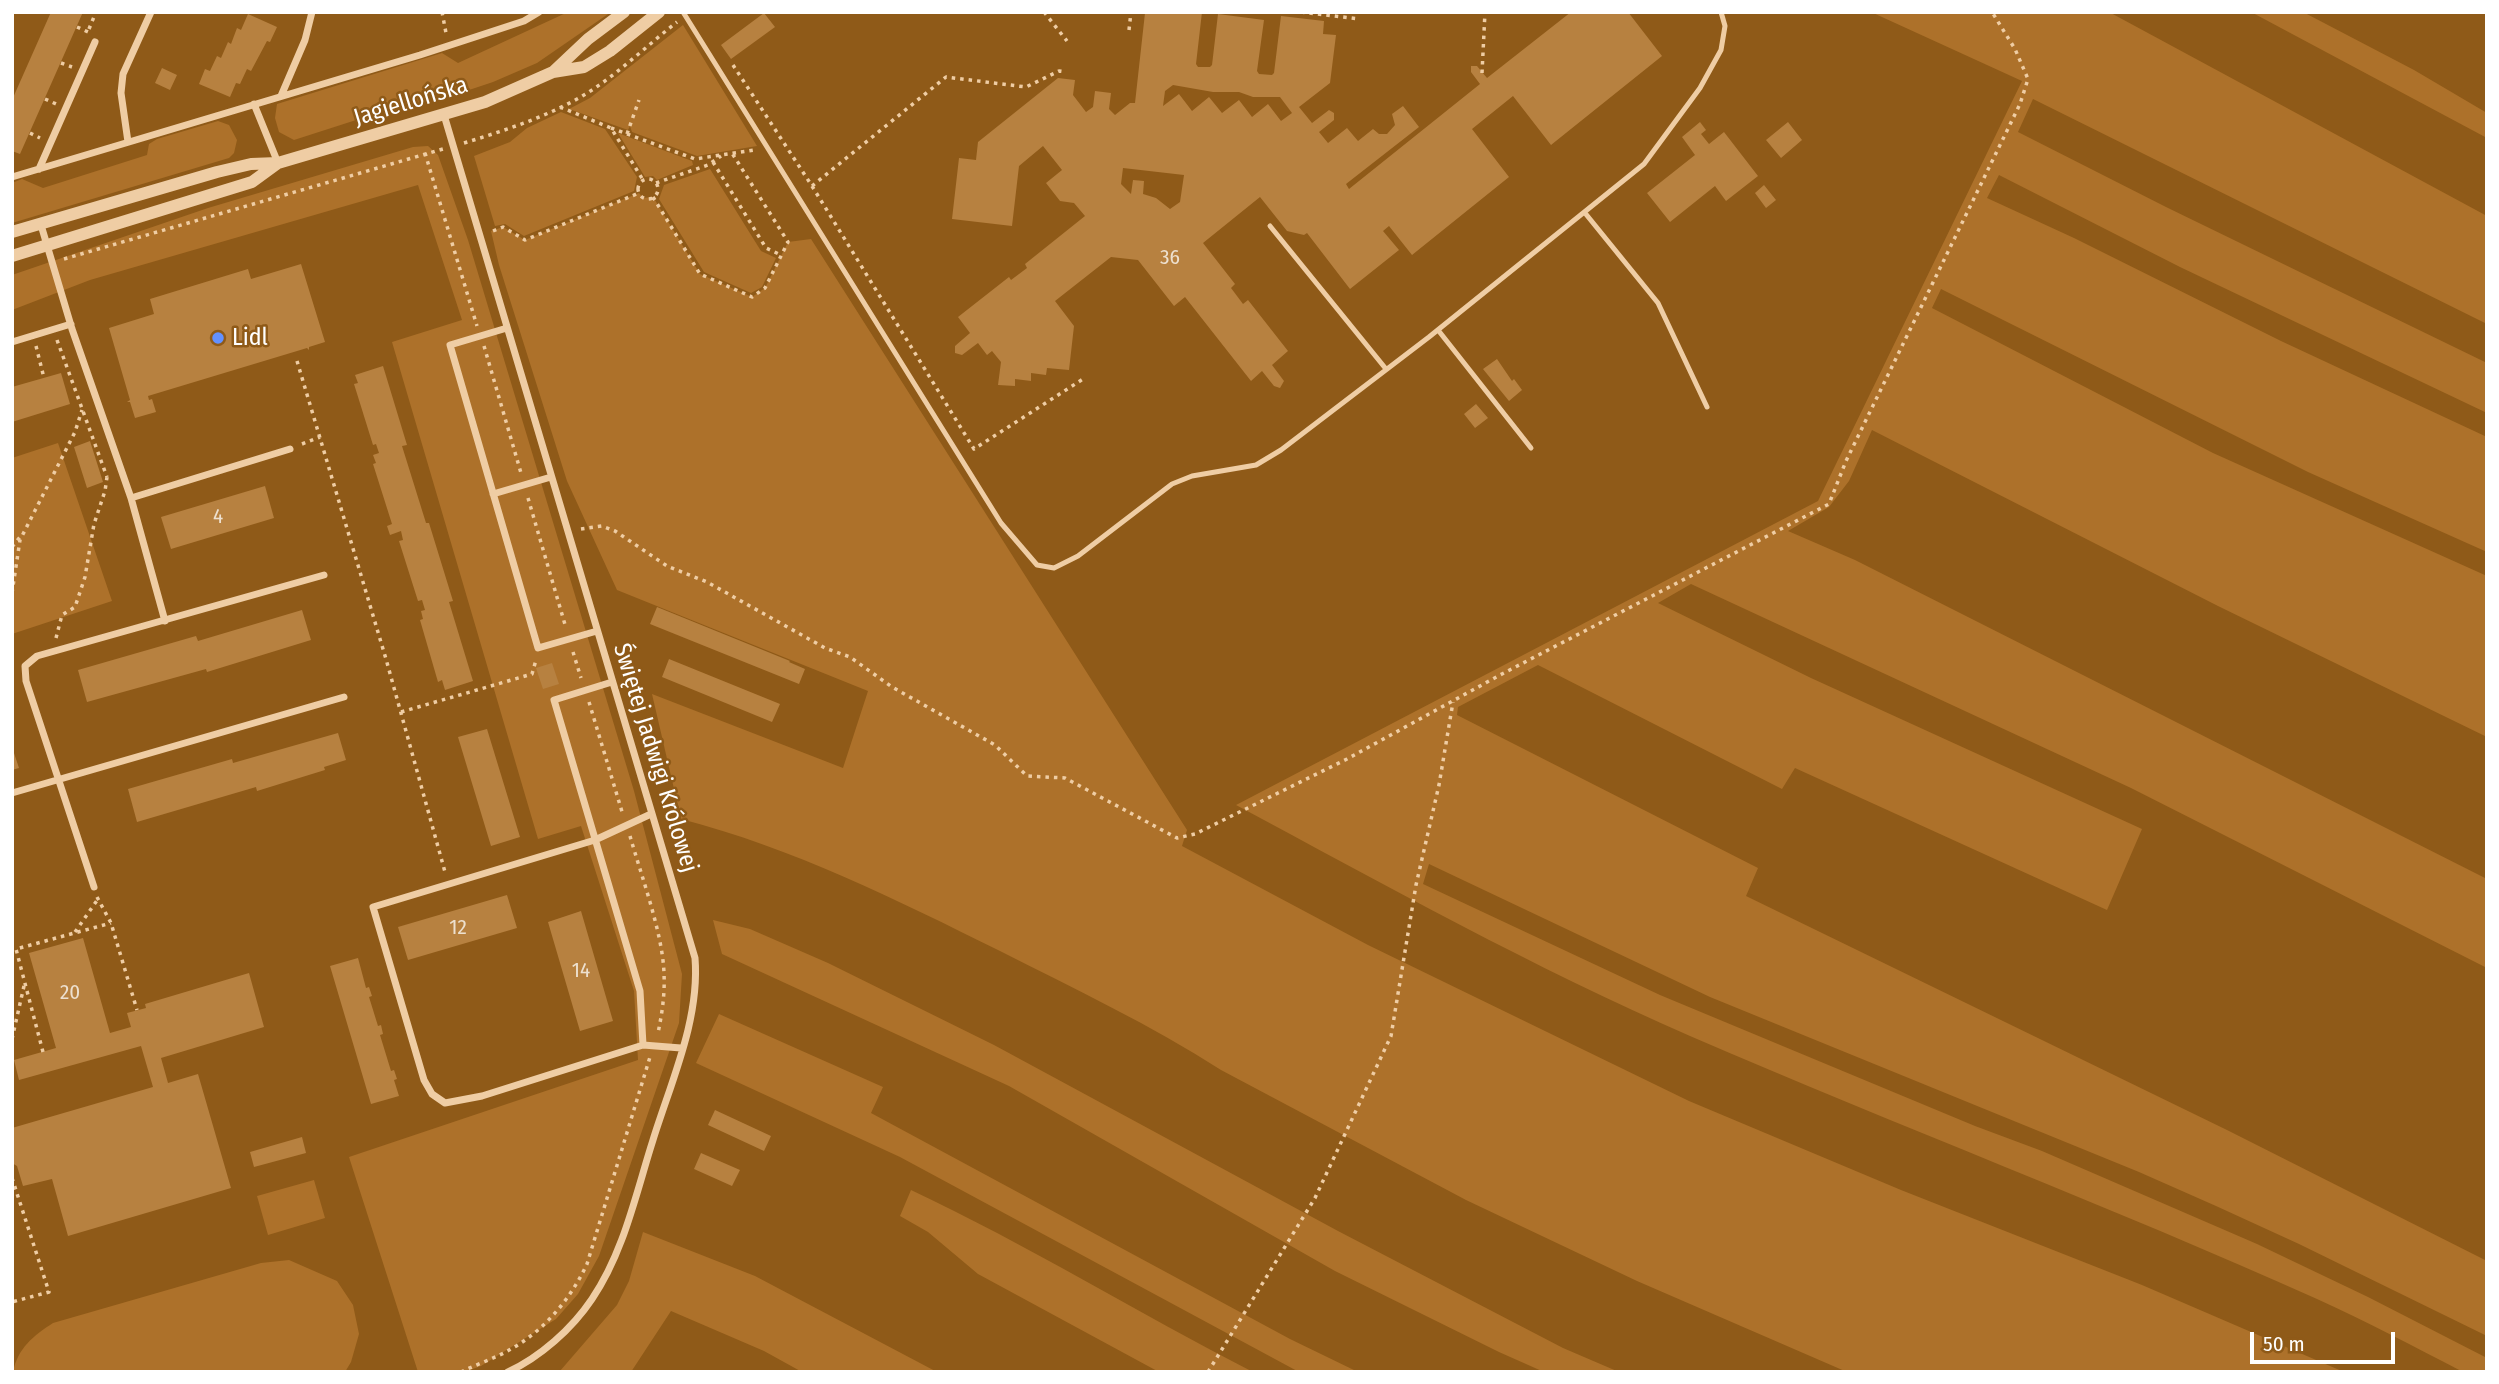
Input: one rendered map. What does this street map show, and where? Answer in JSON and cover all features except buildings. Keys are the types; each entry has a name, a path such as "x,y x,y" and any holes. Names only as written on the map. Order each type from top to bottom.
{"street":[{"path":"128,142 121,93 123,75 151,12"},
{"path":"281,96 305,40 312,12"},
{"path":"12,177 450,45 523,21 538,12"},
{"name":"Jagiellońska","path":"553,72 588,39 624,12"},
{"name":"Jagiellońska","path":"12,232 217,172 251,164 278,163 444,116 485,102 553,72 584,67 610,51 659,12"},
{"path":"39,169 95,41"},
{"path":"254,104 278,163"},
{"name":"Świętej Jadwigi Królowej","path":"444,116 695,958 697,982 681,1048 612,1268 592,1301 573,1323 550,1345 508,1372"},
{"name":"Jagiellońska","path":"12,256 252,183 278,163"},
{"path":"41,225 71,324 131,498 165,621"},
{"path":"12,342 71,324"},
{"path":"507,328 450,345 538,648 597,631"},
{"path":"131,498 290,449"},
{"path":"493,494 551,477"},
{"path":"94,887 26,681 25,666 37,656 324,575"},
{"path":"612,682 554,701 640,991 643,1045"},
{"path":"12,793 344,697"},
{"path":"651,814 596,840 373,907 424,1080 432,1094 445,1103 482,1096 643,1045 681,1048"}],"lane":[{"path":"684,14 1001,523 1037,565 1054,568 1078,556 1172,484 1192,476 1256,465 1291,442 1438,330 1644,164 1700,88 1721,50 1725,26 1721,12"},
{"path":"1585,212 1658,303 1707,407"},
{"path":"1270,226 1386,369"},
{"path":"1438,330 1531,448"}],"path":[{"path":"442,12 450,45"},
{"path":"1044,12 1067,41"},
{"path":"1129,30 1131,12"},
{"path":"1301,12 1360,19"},
{"path":"1482,73 1485,12"},
{"path":"567,531 602,526 615,531 667,566 708,582 825,648 850,657 902,693 995,745 1027,776 1065,778 1177,838 1195,834 1348,759 1500,674 1829,504 1846,461 2020,104 2028,79 2015,49 1992,12"},
{"path":"467,142 526,123 597,86 684,14"},
{"path":"77,27 88,32"},
{"path":"61,63 72,67"},
{"path":"733,65 974,449 1083,379"},
{"path":"811,186 946,78 1026,87 1059,71 1066,72"},
{"path":"45,99 56,104"},
{"path":"627,134 639,100"},
{"path":"559,107 695,159 760,149"},
{"path":"611,128 643,180"},
{"path":"30,133 40,138"},
{"path":"52,263 439,150"},
{"path":"653,197 700,274 752,297 765,288 788,242 732,153"},
{"path":"656,183 698,169 723,154"},
{"path":"695,159 698,169"},
{"path":"713,162 766,248 782,255"},
{"path":"650,179 656,183 657,189 653,197 643,198 639,193 638,187 643,180 650,179"},
{"path":"491,231 503,227 525,240 639,193"},
{"path":"53,652 62,615 75,607 85,578 94,524 107,477 56,338"},
{"path":"36,344 44,378"},
{"path":"298,361 449,884"},
{"path":"12,593 20,540 75,432 82,410"},
{"path":"290,449 320,437"},
{"path":"107,477 122,472"},
{"path":"12,547 24,533"},
{"path":"401,712 532,674 538,648"},
{"path":"1208,1372 1315,1198 1391,1035 1416,885 1439,785 1454,702"},
{"path":"94,887 111,923 137,1010"},
{"path":"74,933 98,900"},
{"path":"43,1052 16,949 111,923"},
{"path":"12,1039 24,984"},
{"path":"12,1178 49,1292 12,1302"}],"shaded area":[{"path":"568,12 611,12 537,63 493,82 406,111 381,112 294,140 279,132 275,118 277,104 442,53 458,63"},
{"path":"1871,12 2109,12 2487,216 2487,324 2033,99 2018,132 2487,363 2487,413 2180,267 1999,175 1987,198 2281,341 2487,437 2487,552 2308,472 1941,289 1932,308 2213,453 2487,576 2487,737 2218,606 1872,430 1849,481 1829,507 1788,531 1855,560 2487,879 2487,968 2131,788 1691,584 1658,603 1811,678 2142,829 2107,910 1795,768 1782,789 1538,665 1458,707 1457,715 1758,868 1746,896 2227,1130 2487,1261 2487,1336 2216,1206 1710,997 1429,864 1423,884 1660,995 1975,1126 2042,1151 2257,1244 2487,1358 2487,1372 2463,1372 2354,1316 2239,1265 1632,1010 1460,925 1236,805 1818,501 2022,81"},
{"path":"2251,12 2303,12 2414,70 2487,113 2487,138"},
{"path":"683,25 757,146 697,156 632,132 630,126 628,130 569,109 590,98"},
{"path":"561,112 605,129 637,177 634,191 524,236 505,224 495,226 474,156 510,142 527,128"},
{"path":"218,121 229,125 237,140 234,153 229,158 12,223 12,183 22,179 43,188 147,155 149,144 157,139"},
{"path":"618,133 692,161 693,165 657,180 653,176 645,177"},
{"path":"428,146 438,155 468,240 634,791 682,974 679,1023 599,1256 578,1294 556,1319 481,1366 464,1372 418,1372 349,1157 638,1060 634,991 581,826 538,839 392,342 462,320 418,185 90,280 12,310 12,275 208,208 413,147"},
{"path":"710,169 761,251 776,258 762,287 751,293 704,272 659,199 664,185"},
{"path":"639,193 643,198 653,197 700,274 752,297 765,288 788,242 811,239 1187,830 1182,846 1368,945 1689,1101 1901,1190 2142,1285 2344,1372 1847,1372 1637,1281 1466,1200 1221,1070 1112,1008 922,913 804,860 681,819 652,694 843,768 868,691 617,590 567,481 499,265 491,231 503,227 525,240"},
{"path":"58,443 112,601 12,634 12,458"},
{"path":"713,920 750,929 828,963 994,1045 1338,1231 1563,1348 1619,1372 1544,1372 1335,1271 1009,1086 722,954"},
{"path":"719,1014 883,1087 871,1113 1290,1339 1358,1372 1299,1372 900,1157 696,1063"},
{"path":"314,1180 325,1218 268,1235 257,1196"},
{"path":"911,1190 998,1233 1253,1372 1159,1372 978,1274 928,1232 900,1216"},
{"path":"643,1232 755,1276 937,1372 802,1372 764,1351 671,1311 631,1372 560,1371 617,1305 629,1281"},
{"path":"289,1260 337,1281 353,1305 359,1334 351,1362 345,1372 13,1372 27,1343 53,1323 261,1263"}],"place":[{"name":"Lidl","path":"218,338"}]}
